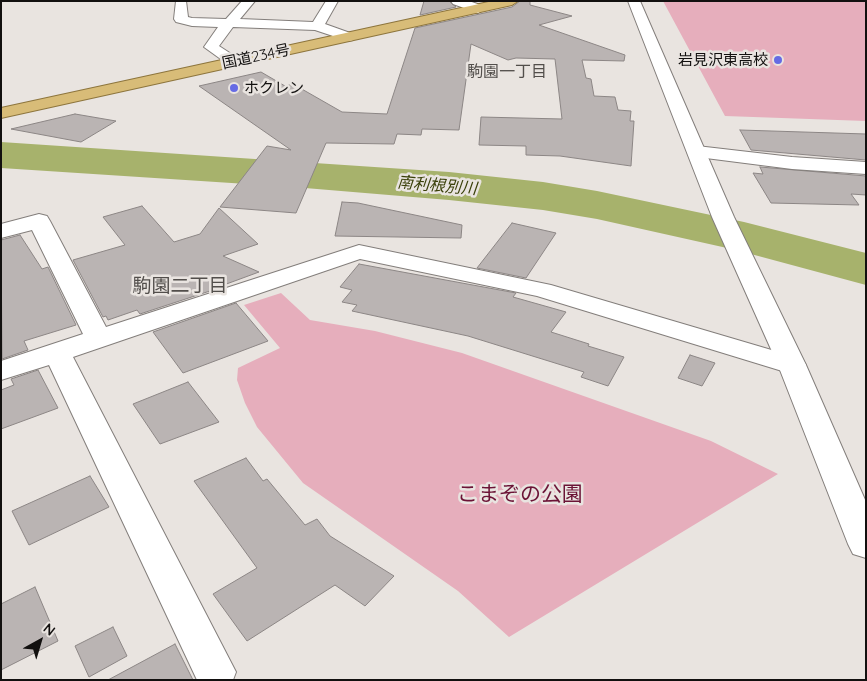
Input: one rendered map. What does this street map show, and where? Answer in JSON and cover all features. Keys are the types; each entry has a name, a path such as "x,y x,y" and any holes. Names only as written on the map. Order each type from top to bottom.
{"highway":[{"name":"国道234号","path":"1,113 228,58 333,30 467,4 512,1"},
{"name":"国道234号","path":"1,101 348,37 467,4"}],"street":[{"path":"228,58 210,46 249,1"},
{"path":"316,26 332,1"},
{"path":"634,1 696,152 792,365 866,544"},
{"path":"181,4 181,19 192,22 316,26 333,30 348,37"},
{"path":"696,152 792,163 866,168"},
{"path":"1,231 39,221 99,339"},
{"path":"1,371 359,252 542,290 792,365"},
{"path":"57,353 215,672"}],"green space":[{"name":"岩見沢東高校","path":"663,1 866,1 866,121 725,116"},
{"name":"こまぞの公園","path":"281,293 310,320 375,331 462,353 711,441 778,474 509,637 458,591 303,483 257,427 245,403 237,380 238,368 280,348 244,305"}],"building":[{"path":"424,1 449,1 456,7 420,15"},
{"path":"520,1 530,1 530,5 572,16 539,25 625,55 624,61 582,60 586,78 591,79 594,96 615,97 618,110 631,111 630,121 634,121 631,166 560,156 526,155 526,146 479,145 481,117 562,119 555,59 516,58 508,60 471,44 459,130 422,129 421,135 397,134 394,144 326,143 296,213 220,207 267,146 291,150 199,86 261,72 285,86 293,84 342,112 387,114 415,28 512,7"},
{"path":"75,114 116,121 81,142 11,129"},
{"path":"740,130 866,134 866,160 751,150"},
{"path":"760,167 866,176 866,195 851,194 859,205 771,203 753,173 763,174"},
{"path":"342,202 358,203 462,225 461,238 335,236"},
{"path":"142,206 174,242 200,234 219,208 258,244 223,256 259,272 222,287 140,314 137,310 108,320 106,316 103,317 73,260 125,245 103,217"},
{"path":"512,223 556,233 526,278 477,268"},
{"path":"20,235 42,269 48,267 76,325 24,341 28,350 2,359 1,240"},
{"path":"359,264 516,293 513,297 566,312 551,332 624,357 608,386 581,377 584,372 468,336 352,311 357,305 342,302 352,290 340,287"},
{"path":"236,303 268,341 183,373 153,332"},
{"path":"690,355 715,363 702,386 678,378"},
{"path":"38,370 58,408 1,429 1,390 14,385 11,379"},
{"path":"188,382 219,422 160,444 133,404"},
{"path":"246,458 263,481 267,479 305,525 317,519 330,536 394,576 365,606 335,585 247,641 213,594 257,568 194,481"},
{"path":"90,476 109,507 29,545 12,511"},
{"path":"35,587 58,641 1,670 1,604"},
{"path":"113,627 127,656 89,677 75,646"},
{"path":"175,644 193,680 108,680"}],"waterway":[{"name":"南利根別川","path":"1,155 293,174 449,186 543,196 597,205 744,237 866,269"}],"place":[{"name":"岩見沢東高校","path":"778,60"},
{"name":"ホクレン","path":"234,88"}],"district":[{"name":"駒園一丁目","path":"507,72"},
{"name":"駒園二丁目","path":"180,286"}]}
